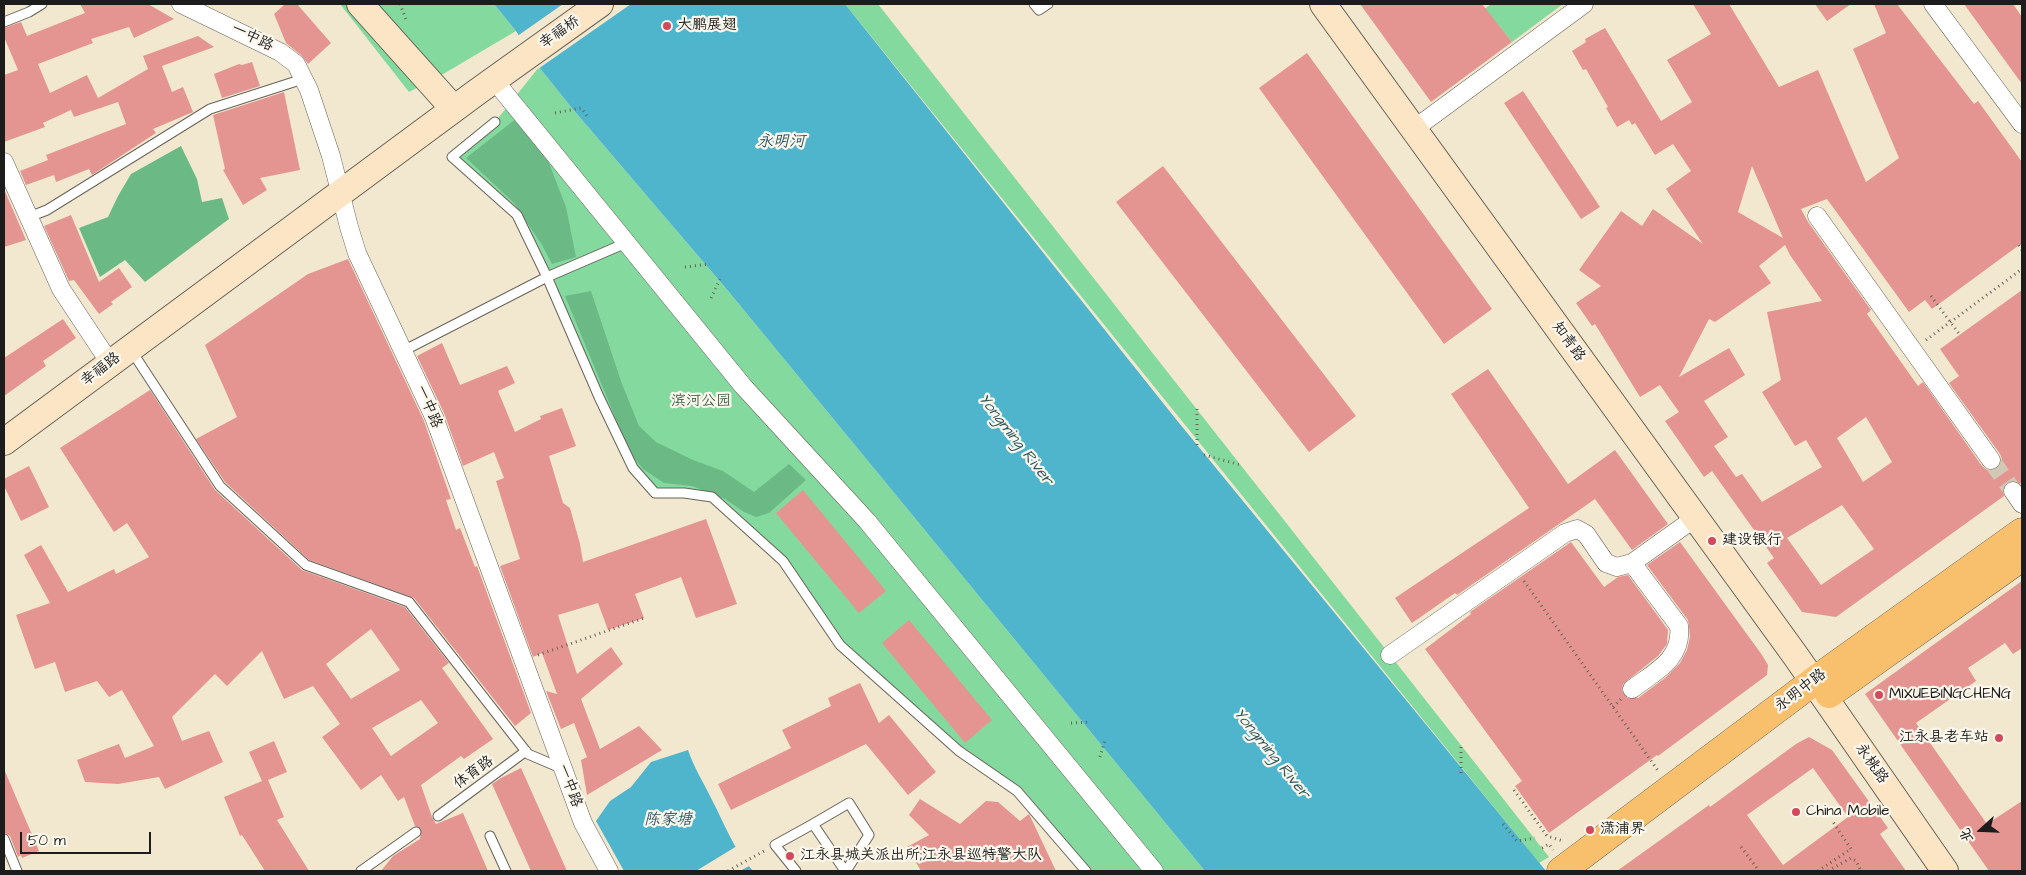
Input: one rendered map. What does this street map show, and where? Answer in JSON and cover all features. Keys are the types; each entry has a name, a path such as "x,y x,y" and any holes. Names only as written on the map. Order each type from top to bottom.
{"main road":[{"path":"360,4 454,108"},
{"name":"幸福桥","path":"340,193 454,108 600,4"},
{"name":"知青路","path":"1323,4 1819,689"},
{"name":"幸福路","path":"4,442 340,193"},
{"name":"永明中路","path":"1583,859 1819,689 2022,532"},
{"name":"永明中路","path":"1583,859 1670,789 2022,557"},
{"name":"永桃路","path":"1819,689 1945,871"},
{"path":"1561,871 1583,859"}],"street":[{"name":"一中路","path":"181,4 280,52 296,64 304,79 331,156 357,253 434,417 583,823 609,871"},
{"path":"1414,129 1584,4"},
{"path":"1933,4 2022,124"},
{"path":"498,77 626,243 760,407 856,510"},
{"path":"498,77 781,413 856,510 1154,871"},
{"path":"4,162 61,289 120,356"},
{"path":"1817,216 1991,460"},
{"path":"1390,655 1564,533 1577,529 1586,534 1606,562 1617,567 1632,563 1695,518"},
{"path":"1632,563 1679,626 1680,636 1676,652 1668,662 1632,689"}],"lane":[{"path":"4,22 29,12 42,4"},
{"path":"1034,4 1039,10 1048,4"},
{"path":"29,217 47,210 210,109 304,79"},
{"path":"495,122 452,158 517,215 633,468 655,493 684,493 712,497 783,561 840,645 959,751 1017,791 1086,871"},
{"path":"403,351 547,277 626,243"},
{"path":"120,356 220,486 306,565 409,602 528,754 563,769"},
{"name":"体育路","path":"438,816 526,751"},
{"path":"796,871 775,845 849,803 869,835 846,871 813,824"},
{"path":"360,871 416,832"},
{"path":"490,836 506,871"},
{"path":"4,839 17,871"}],"path":[{"path":"555,113 581,108 588,116"},
{"path":"2019,246 2022,250"},
{"path":"685,267 710,264"},
{"path":"1911,350 2022,269"},
{"path":"711,298 721,277"},
{"path":"1931,296 1960,335"},
{"path":"1197,409 1197,446"},
{"path":"1204,455 1241,465"},
{"path":"1514,568 1670,789"},
{"path":"523,660 644,618"},
{"path":"1071,723 1090,722"},
{"path":"1100,756 1105,740"},
{"path":"1461,745 1461,773"},
{"path":"1514,790 1547,836 1583,859"},
{"path":"1818,871 1851,849 1832,822"},
{"path":"1503,824 1517,841 1535,838"},
{"path":"728,871 775,845"},
{"path":"1741,847 1759,871"},
{"path":"1828,871 1851,858 1856,861 1861,871"}],"green space":[{"path":"340,4 494,4 516,31 409,92"},
{"path":"845,4 878,4 1549,857 1539,863"},
{"path":"1491,4 1563,4 1512,42 1495,21 1475,16"},
{"name":"滨河公园","path":"539,67 729,292 1205,871 1090,871 1017,791 959,751 885,691 840,645 783,561 712,497 655,493 633,468 517,215 452,157 495,122"},
{"path":"517,118 544,150 566,207 576,257 552,264 542,245 514,203 466,158"},
{"path":"181,146 197,179 202,202 222,198 229,219 145,282 125,260 100,277 79,228 108,217 131,174"},
{"path":"591,291 622,384 639,426 656,442 693,460 723,471 754,492 789,464 806,480 769,513 756,517 744,512 725,499 692,486 664,483 643,469 630,453 565,296"}],"water":[{"name":"永明河","path":"494,4 845,4 1175,418 1546,871 1205,871 729,292 571,107 539,67 516,31"},
{"name":"陈家塘","path":"688,750 730,837 740,855 753,871 624,871 596,821 610,801 631,787 651,762"}],"pier":[{"path":"563,4 631,4 538,69 516,37"},
{"path":"737,846 751,865 740,871 696,871"}],"building":[{"path":"80,4 148,4 174,19 134,38 129,27 91,39 93,43 38,64 50,93 87,75 98,98 148,69 143,56 198,36 214,47 162,66 172,92 183,87 193,112 153,129 156,133 92,175 89,169 56,182 54,175 26,185 20,171 48,160 46,155 126,124 118,102 74,117 71,110 43,123 45,127 4,142 4,75 18,70 4,37 4,28 21,22 27,36 85,13"},
{"path":"285,4 297,4 331,43 308,64 302,56 286,43 274,14"},
{"path":"1360,4 1482,4 1512,42 1431,102"},
{"path":"1693,4 1729,4 1779,87 1818,70 1866,182 1899,158 1853,49 1886,33 1874,4 1897,4 1974,104 1978,101 2022,162 2022,243 1932,309 1925,300 1909,312 1827,199 1801,209 1808,222 1871,310 1867,314 1918,386 1923,382 1982,466 1987,470 1992,470 2000,465 2002,459 1949,383 1959,376 1940,349 2022,290 2022,482 2020,484 2013,480 2007,483 2003,487 2004,496 1836,617 1802,612 1767,563 1774,558 1712,471 1704,477 1665,421 1679,412 1660,385 1640,397 1595,324 1592,326 1576,303 1601,286 1579,270 1621,211 1642,226 1653,209 1703,244 1666,189 1691,171 1673,144 1655,155 1635,123 1632,125 1629,120 1617,127 1586,69 1583,70 1572,51 1586,42 1585,39 1605,28 1661,121 1692,102 1667,60 1711,34","holes":["1752,166 1783,238 1738,212","1785,245 1822,301 1767,312 1781,380 1762,392 1795,446 1806,440 1822,467 1762,502 1742,474 1736,477 1714,446 1728,437 1704,401 1745,375 1729,348 1679,377 1709,319 1715,322 1771,283 1759,266","1866,417 1892,462 1863,482 1837,438","1842,505 1874,549 1821,585 1787,538"]},
{"path":"1815,4 1851,4 1827,21"},
{"path":"1964,4 2013,4 2022,17 2022,84"},
{"path":"1307,53 1492,309 1444,344 1259,88"},
{"path":"252,62 260,86 222,98 214,74 239,64"},
{"path":"1523,91 1600,207 1581,219 1504,103"},
{"path":"284,92 300,170 260,178 267,190 243,205 223,170 225,169 213,115"},
{"path":"1163,166 1356,416 1309,452 1116,202"},
{"path":"4,189 26,240 4,247"},
{"path":"71,215 99,282 119,268 132,287 111,302 113,304 99,314 74,280 69,281 44,226"},
{"path":"348,259 424,421 451,499 446,500 456,530 460,528 475,567 477,566 531,713 515,726 414,598 309,560 225,482 196,439 237,417 205,345 308,274"},
{"path":"63,319 76,338 43,361 46,366 4,396 4,358"},
{"path":"442,343 460,385 507,366 515,383 498,391 515,432 541,419 540,416 562,408 576,446 549,456 563,503 570,508 583,562 706,519 737,604 696,618 681,577 635,594 644,618 608,630 598,603 558,615 577,674 611,647 623,664 581,699 600,749 639,726 662,750 587,795 581,760 587,757 574,723 561,729 546,691 557,694 542,653 533,657 500,566 520,559 496,481 504,478 494,452 463,466 444,413 417,356"},
{"path":"1488,369 1568,484 1615,450 1668,524 1632,550 1595,499 1457,595 1455,593 1412,623 1395,598 1529,508 1451,394"},
{"path":"150,390 215,490 302,570 405,607 449,663 442,668 493,739 464,759 461,756 421,785 436,824 463,813 488,871 381,871 393,856 420,839 421,829 415,826 404,797 398,801 381,775 361,790 322,737 340,724 313,686 284,699 262,651 227,686 215,674 172,717 182,741 209,731 223,762 165,789 159,777 118,784 85,782 77,760 119,744 125,758 154,746 122,690 109,697 97,681 65,692 55,662 35,669 16,615 50,603 24,555 41,545 68,592 114,569 116,574 149,557 127,523 114,532 60,448","holes":["371,629 400,670 351,699 326,664","421,700 438,723 391,756 372,728"]},
{"path":"29,466 49,507 21,521 4,486 4,479"},
{"path":"803,490 886,591 859,613 776,513"},
{"path":"1571,542 1604,587 1618,577 1628,575 1668,630 1667,644 1658,656 1623,684 1622,690 1627,698 1638,698 1665,678 1680,663 1687,650 1690,637 1688,620 1647,565 1680,542 1768,665 1767,675 1658,756 1549,833 1515,786 1522,781 1425,649 1471,614 1470,612"},
{"path":"2022,581 2022,648 2013,654 2005,643 1968,668 1976,681 1916,723 1987,824 2022,801 2022,871 1989,871 1865,694"},
{"path":"909,620 992,720 965,743 882,643"},
{"path":"860,683 879,723 889,715 936,772 908,795 866,744 731,810 718,784 791,748 782,730 831,706 828,698"},
{"path":"1809,737 1832,750 1888,828 1880,834 1906,871 1617,871 1709,805 1710,807 1796,744","holes":["1813,768 1848,817 1783,865 1747,815"]},
{"path":"274,741 287,772 268,780 284,817 277,820 309,871 265,871 242,835 240,836 224,797 262,781 249,752"},
{"path":"521,768 567,871 531,871 492,784"},
{"path":"4,769 39,851 22,858 21,855 18,857 10,836 4,833"},
{"path":"920,799 960,824 986,801 998,802 1020,821 1029,814 1056,871 921,871 907,847 929,835 909,815"}],"tunnel":[{"path":"1991,460 2013,491"}],"place":[{"name":"大鹏展翅","path":"667,26"},
{"name":"建设银行","path":"1712,541"},
{"name":"MIXUEBINGCHENG","path":"1879,695"},
{"name":"江永县老车站","path":"1999,738"},
{"name":"China Mobile","path":"1796,812"},
{"name":"潇浦界","path":"1590,830"},
{"name":"江永县城关派出所;江永县巡特警大队","path":"790,856"}],"water label":[{"name":"Yongming River","path":"1015,440"},
{"name":"Yongming River","path":"1271,754"}]}
